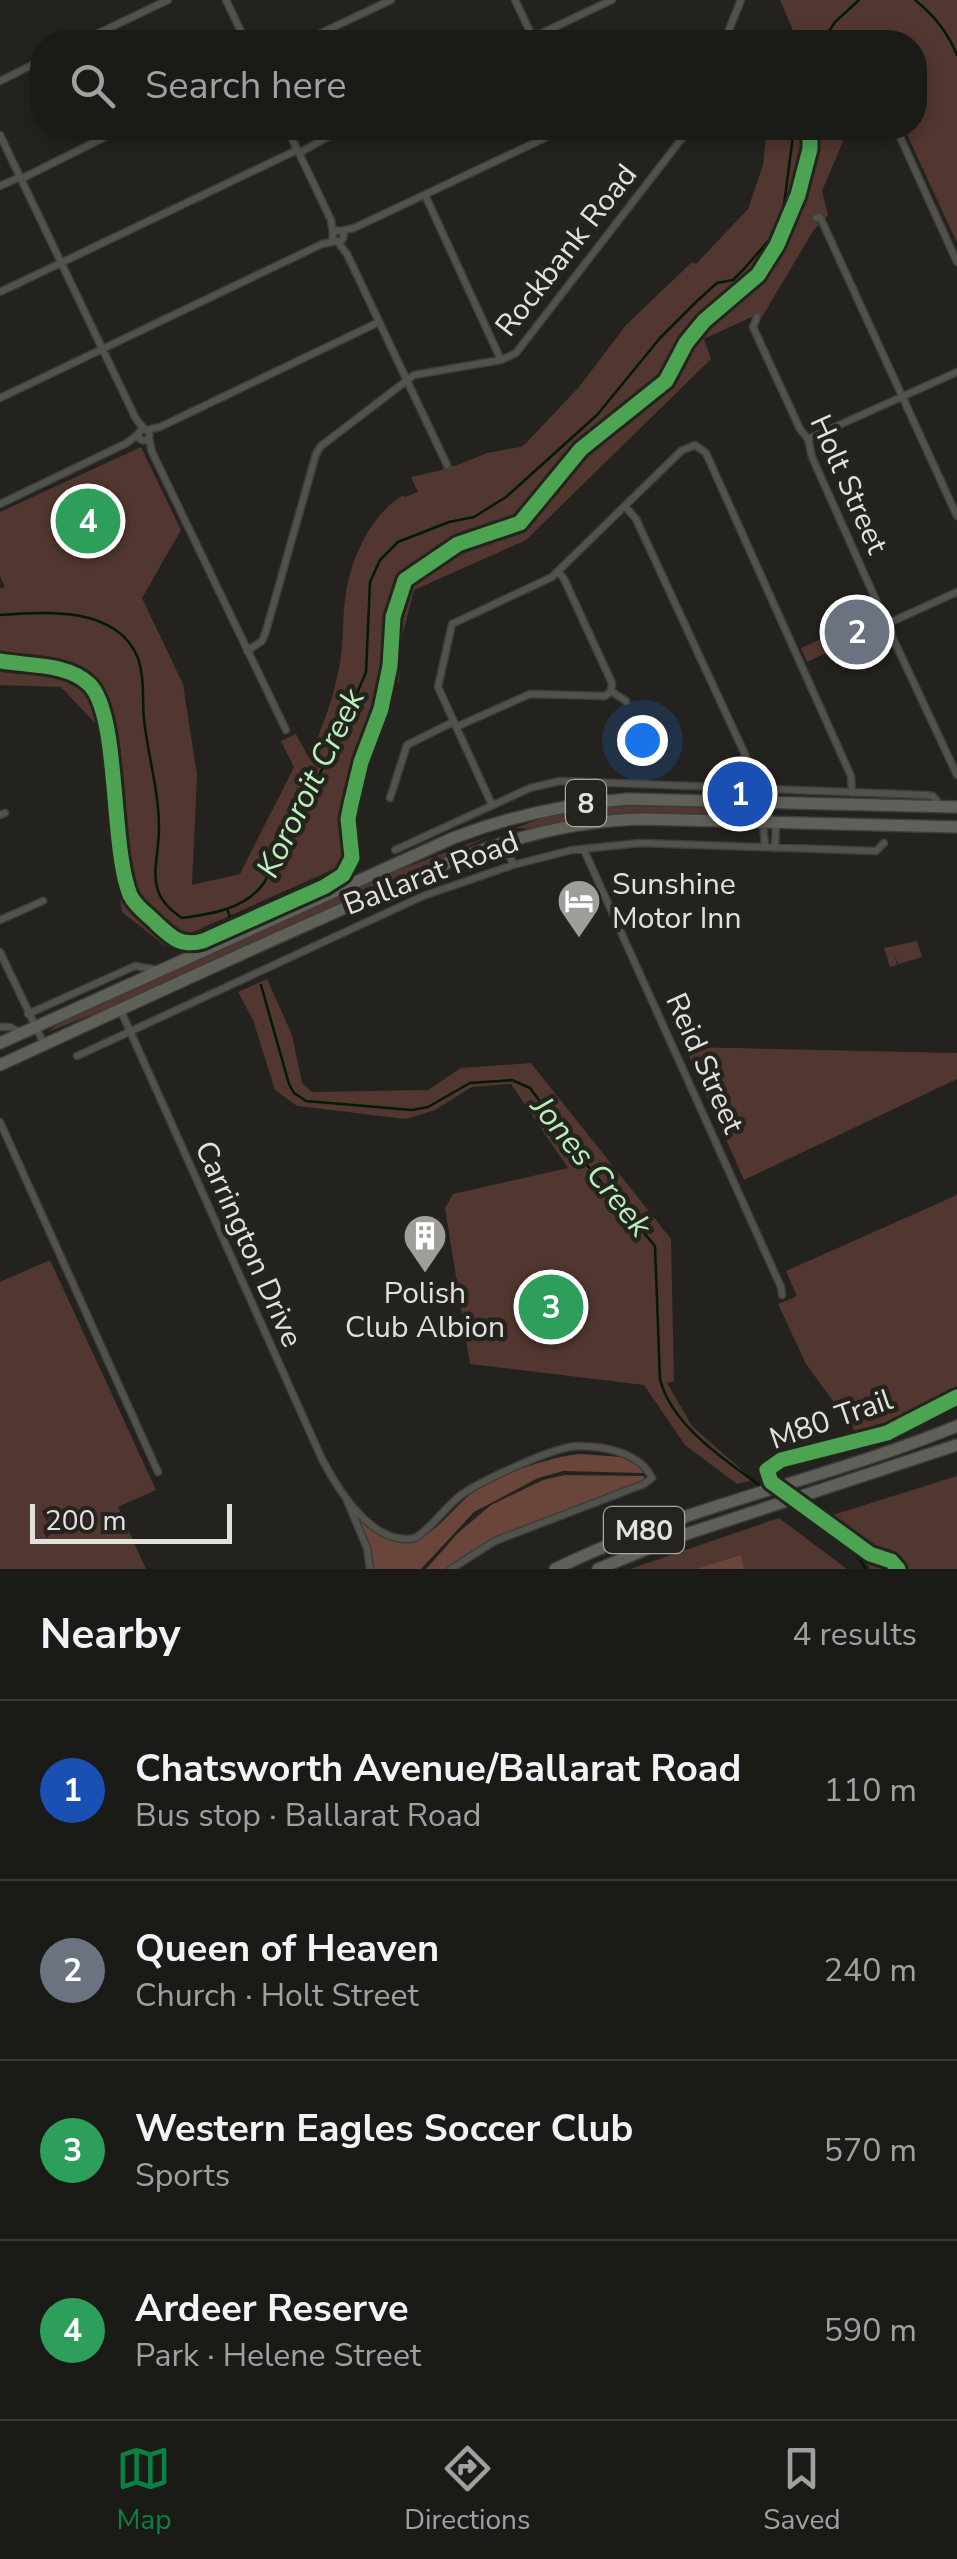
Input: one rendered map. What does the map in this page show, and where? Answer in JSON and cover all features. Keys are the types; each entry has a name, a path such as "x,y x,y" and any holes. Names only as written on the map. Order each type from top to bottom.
{"highway":[{"path":"668,785 681,799 695,788"},
{"name":"Ballarat Road","path":"0,1043 453,838 498,822 576,804 759,793 957,807"},
{"path":"759,793 769,822"},
{"name":"Ballarat Road","path":"0,1065 504,840 597,821 957,828"},
{"path":"498,822 504,840"},
{"name":"M80","path":"556,1569 654,1526 957,1426"},
{"name":"M80","path":"598,1569 674,1538 957,1445"}],"street":[{"path":"105,30 168,0"},
{"path":"226,0 240,30"},
{"path":"327,30 391,0"},
{"path":"515,0 529,30"},
{"path":"554,30 612,0"},
{"path":"729,30 742,0"},
{"path":"0,80 30,66"},
{"path":"0,135 286,730"},
{"path":"0,186 98,140"},
{"path":"292,140 447,465"},
{"path":"0,292 318,140"},
{"path":"0,398 541,140"},
{"name":"Rockbank Road","path":"246,648 264,636 317,450 414,375 504,359 523,344 681,140"},
{"path":"901,140 957,262"},
{"path":"424,195 504,359"},
{"path":"816,218 820,216 957,516"},
{"name":"Holt Street","path":"758,317 753,327 808,439 812,457 957,775"},
{"path":"0,504 380,322"},
{"path":"808,439 957,372"},
{"path":"492,805 438,687 452,624 558,572 681,452 694,445 706,453 850,776 852,792"},
{"path":"626,506 636,519 759,793"},
{"path":"558,572 610,678 611,691"},
{"path":"890,622 957,592"},
{"path":"611,691 626,701"},
{"path":"390,798 408,745 530,694 604,696 611,691"},
{"name":"Ballarat Road","path":"395,850 530,788 560,781 759,793 926,795 933,796 942,807"},
{"path":"765,845 769,822"},
{"path":"769,822 775,848"},
{"path":"504,840 514,865"},
{"name":"Ballarat Road","path":"77,1056 423,896 514,865 641,843 876,851 884,843"},
{"name":"Reid Street","path":"584,850 782,1295"},
{"path":"0,920 43,901"},
{"path":"0,952 44,1044"},
{"name":"Ballarat Road","path":"28,1014 135,966 160,970"},
{"name":"Carrington Drive","path":"120,1010 322,1459 344,1493 377,1529 391,1538 404,1540 426,1532 473,1487 554,1451 577,1446 630,1454 648,1469 652,1478 644,1484 495,1540 451,1569"},
{"path":"0,1027 22,1033"},
{"path":"0,1122 158,1472"},
{"name":"Carrington Drive","path":"344,1493 366,1548 370,1569"}],"shaded area":[{"path":"780,0 957,0 957,243 910,140 927,140 927,30 793,30"},
{"path":"766,140 844,140 822,191 828,215 813,231 762,317 756,315 704,339 711,359 526,540 414,590 401,641 399,682 390,685 356,822 354,854 359,858 164,945 122,912 97,725 61,687 0,685 0,588 5,587 0,576 0,512 141,447 181,530 142,598 183,684 197,775 192,885 240,874 294,767 281,741 296,734 309,758 323,723 340,663 349,579 372,525 403,495 418,492 411,477 487,453 521,447 527,442 579,387 626,325 692,262 696,264 748,209 763,165"},
{"path":"835,633 841,646 807,662 801,648"},
{"path":"628,805 685,805 760,814 614,815 516,828 549,815"},
{"path":"492,835 137,997 48,1032 60,1022 388,874"},
{"path":"917,941 922,957 898,964 894,953 897,965 890,967 884,948"},
{"path":"267,979 292,1035 302,1083 312,1092 428,1090 461,1068 531,1063 671,1239 674,1381 667,1383 692,1426 753,1480 737,1484 685,1445 644,1385 470,1364 445,1208 453,1194 568,1168 511,1084 472,1087 435,1110 406,1119 297,1106 275,1090 253,1020 238,992"},
{"path":"685,1047 957,1053 957,1079 744,1180"},
{"path":"957,1195 957,1388 860,1438 806,1364 778,1304 797,1296 786,1271"},
{"path":"50,1260 156,1490 118,1507 146,1569 0,1569 0,1282"},
{"path":"581,1454 621,1457 640,1466 643,1473 563,1471 538,1478 474,1512 421,1569 370,1569 355,1514 387,1539 412,1541 433,1530 477,1489 542,1462"},
{"path":"565,1475 644,1476 644,1481 510,1534 452,1569 426,1569 459,1532 491,1505 543,1480"},
{"path":"957,1476 957,1569 870,1569 860,1551 820,1519"},
{"path":"779,1518 847,1569 630,1569"},
{"path":"741,1555 744,1569 696,1569"}],"waterway":[{"name":"Kororoit Creek","path":"830,30 859,0"},
{"name":"Kororoit Creek","path":"915,0 940,25 957,55"},
{"name":"Kororoit Creek","path":"0,615 78,616 97,620 128,641 142,674 144,720 159,814 157,888 182,918 216,912 247,899 264,883 338,738 366,672 370,582 380,560 398,542 449,522 474,517 506,497 597,415 660,338 698,300 717,283 733,280 743,270 770,239 783,213 792,140"},
{"name":"Jones Creek","path":"228,911 232,924"},
{"name":"Jones Creek","path":"261,985 289,1084 306,1101 412,1110 428,1107 470,1083 512,1080 530,1088 590,1169 655,1246 660,1379 666,1396 688,1427 762,1487"},
{"name":"Jones Creek","path":"789,1506 857,1556 866,1569"}],"cycle path":[{"path":"0,661 70,672 89,684 99,700 106,723 130,895 172,937 189,943 203,941 343,875 352,858 348,819 351,804 361,762 381,709 390,666 393,617 405,580 458,544 520,523 581,449 666,381 686,343 704,321 758,275 777,245 798,195 810,140"},
{"name":"M80 Trail","path":"898,1569 891,1561 870,1554 771,1482 767,1470 781,1460 887,1433 957,1397"}],"place":[{"name":"Ardeer Reserve","path":"88,521"},
{"name":"Queen of Heaven","path":"857,632"},
{"name":"Chatsworth Avenue/Ballarat Road","path":"740,794"},
{"name":"Sunshine Motor Inn","path":"579,939"},
{"name":"Polish Club Albion","path":"425,1274"},
{"name":"Western Eagles Soccer Club","path":"551,1307"}]}
